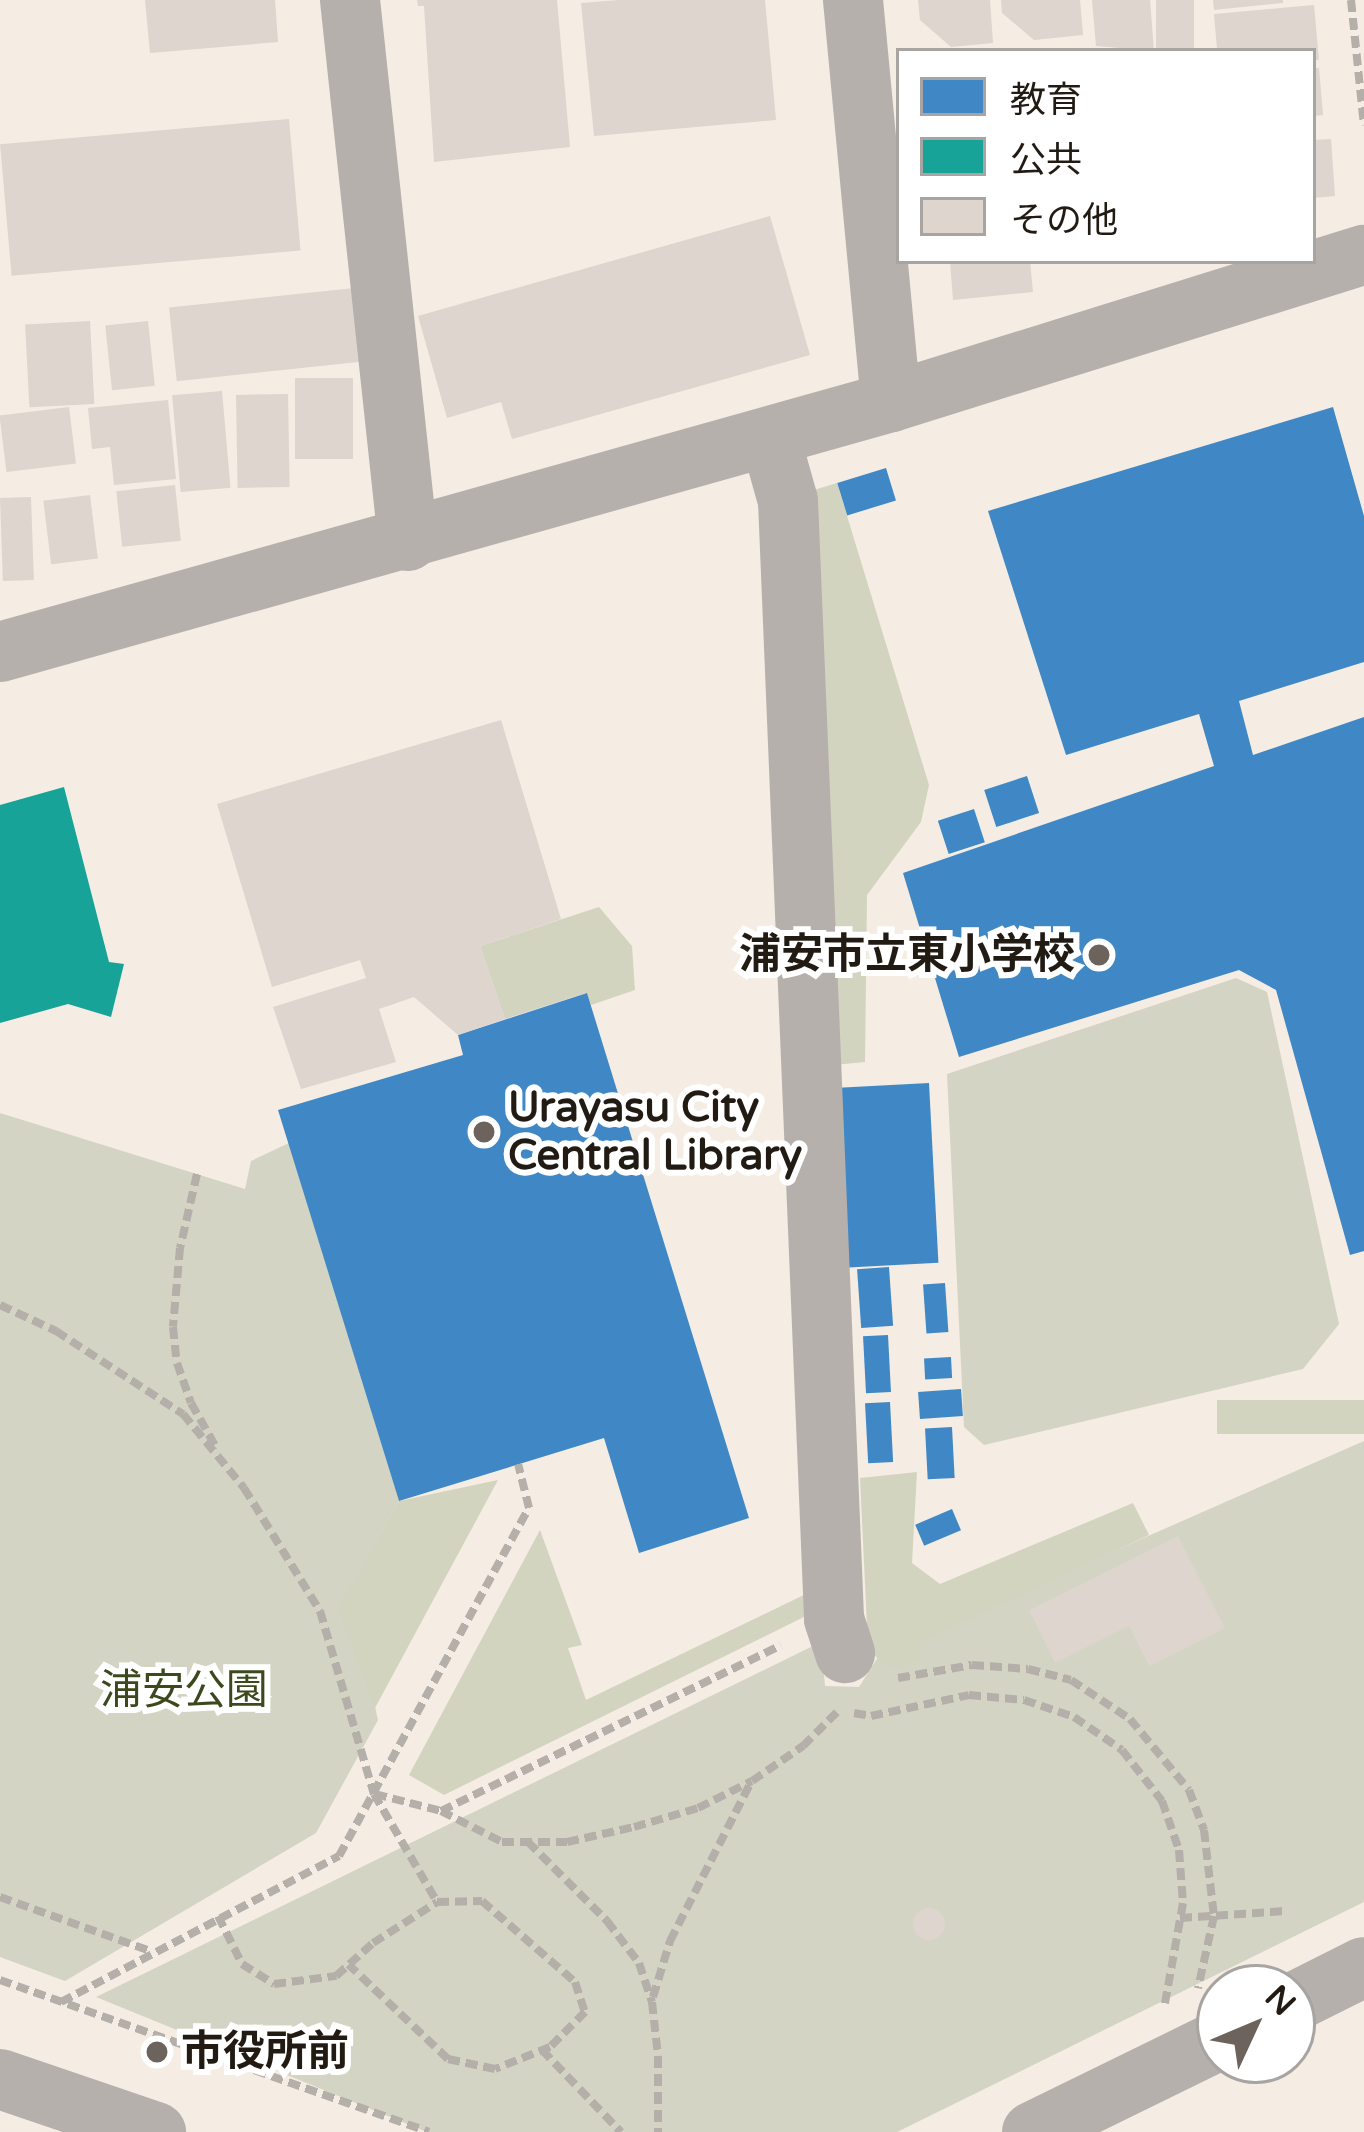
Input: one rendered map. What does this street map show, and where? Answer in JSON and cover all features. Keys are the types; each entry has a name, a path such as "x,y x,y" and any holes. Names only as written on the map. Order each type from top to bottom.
{"street":[{"path":"350,0 408,541"},
{"path":"853,0 880,89 891,402"},
{"path":"0,652 891,402 1364,255"},
{"path":"770,437 788,501 840,1661"},
{"path":"1316,1991 1364,1967"},
{"path":"1031,2132 1139,2107 1196,2033"},
{"path":"0,2079 156,2132"}],"path":[{"path":"1351,0 1364,125"},
{"path":"196,1174 181,1249 173,1327 177,1363 191,1403 226,1466"},
{"path":"0,1305 56,1331 183,1414 226,1466 286,1550 320,1611 374,1793 437,1902"},
{"path":"61,2002 150,1951 339,1856 529,1508 518,1465"},
{"path":"652,2002 670,1941 752,1781 840,1661"},
{"path":"840,1661 871,1716 969,1695 1024,1700 1074,1717 1122,1750 1162,1801 1179,1850 1180,1918 1163,2011"},
{"path":"441,1811 840,1661 886,1680 971,1665 1028,1669 1071,1680 1100,1696 1130,1719 1189,1790 1204,1830 1214,1916 1211,1964"},
{"path":"374,1793 441,1811 502,1842 567,1842 698,1808 752,1781"},
{"path":"527,1841 639,1963 652,2002 658,2132"},
{"path":"0,1897 150,1951"},
{"path":"218,1916 242,1964 274,1984 336,1976 349,1965 437,1902 482,1901 575,1982 586,2012 542,2050 495,2069 448,2060 349,1965"},
{"path":"1180,1918 1285,1911"},
{"path":"0,1980 429,2132"},
{"path":"542,2050 621,2132"}],"green space":[{"path":"837,483 929,785 921,822 867,895 865,1062 834,1065 804,493"},
{"path":"599,907 632,946 635,990 591,1005 586,993 505,1019 480,946"},
{"path":"1236,978 1267,992 1339,1324 1303,1369 984,1445 964,1427 947,1074"},
{"name":"浦安公園","path":"0,1113 245,1189 251,1161 289,1143 399,1501 349,1591 378,1720 316,1833 65,1981 0,1957"},
{"path":"1217,1400 1364,1400 1364,1434 1217,1434"},
{"path":"1364,1441 1364,1902 1238,1964 1196,1964 1196,1985 897,2132 427,2132 96,1997 821,1642 825,1686 859,1687 880,1654"},
{"path":"917,1472 912,1563 940,1584 1133,1503 1149,1535 917,1643 925,1659 899,1668 882,1664 868,1647 860,1478"},
{"path":"498,1480 375,1708 338,1609 399,1501"},
{"path":"540,1530 582,1645 568,1648 586,1700 810,1592 818,1610 444,1795 409,1775"}],"building: 教育":[{"path":"1333,407 1364,516 1364,662 1239,701 1253,755 1364,717 1364,1251 1350,1255 1276,990 1239,970 959,1057 903,873 1214,766 1199,714 1066,755 988,511"},
{"path":"886,468 896,501 847,515 837,483"},
{"path":"1027,776 1039,813 996,827 984,790"},
{"path":"974,809 985,842 949,854 938,821"},
{"path":"587,993 749,1518 639,1553 604,1438 399,1501 278,1110 463,1055 458,1035"},
{"path":"929,1083 938,1263 844,1268 834,1088"},
{"path":"889,1267 893,1326 861,1328 857,1269"},
{"path":"945,1283 948,1332 926,1333 923,1285"},
{"path":"888,1335 891,1392 866,1393 863,1336"},
{"path":"951,1357 952,1378 925,1379 924,1358"},
{"path":"961,1389 963,1416 920,1419 918,1392"},
{"path":"890,1402 893,1462 868,1463 865,1403"},
{"path":"952,1427 955,1478 928,1479 925,1428"},
{"path":"952,1509 961,1530 924,1546 915,1525"}],"building: 公共":[{"path":"64,787 109,962 124,964 111,1017 68,1004 0,1023 0,805"}],"building: その他":[{"path":"145,0 275,0 278,42 150,53"},
{"path":"417,0 557,0 570,147 434,162 424,6 418,6"},
{"path":"765,0 776,120 594,136 581,3"},
{"path":"918,0 990,0 993,43 951,47 920,20"},
{"path":"1001,0 1080,0 1083,35 1034,40 1002,13"},
{"path":"1092,0 1150,0 1154,48 1096,46"},
{"path":"1156,0 1194,0 1194,48 1156,48"},
{"path":"1213,0 1283,0 1283,3 1214,10"},
{"path":"1314,5 1319,60 1316,48 1217,48 1214,14"},
{"path":"1316,68 1319,68 1323,115 1316,116"},
{"path":"289,119 301,250 12,276 0,144"},
{"path":"1331,139 1335,196 1316,198 1316,140"},
{"path":"770,216 810,355 512,439 501,402 447,418 418,316"},
{"path":"950,264 1030,264 1033,292 953,300"},
{"path":"355,288 363,362 177,381 169,308"},
{"path":"90,321 94,404 29,407 25,324"},
{"path":"148,321 155,386 112,390 105,325"},
{"path":"295,378 353,378 353,459 295,459"},
{"path":"222,391 230,488 181,492 172,395"},
{"path":"288,394 290,487 238,488 236,395"},
{"path":"168,400 176,479 114,485 110,447 92,449 88,408"},
{"path":"69,407 76,464 6,472 0,415"},
{"path":"175,485 181,541 122,547 116,491"},
{"path":"90,495 98,559 51,564 43,501"},
{"path":"31,497 34,580 3,581 0,498"},
{"path":"501,720 561,919 480,946 505,1019 458,1035 414,997 379,1009 396,1062 301,1089 273,1007 366,978 360,960 272,987 217,804"},
{"path":"1178,1536 1225,1628 1149,1666 1129,1626 1055,1663 1029,1610"},
{"path":"929,1908 940,1913 945,1924 940,1935 929,1940 918,1935 913,1924 918,1913"}],"place":[{"name":"浦安市立東小学校","path":"1099,955"},
{"name":"Urayasu City Central Library","path":"484,1132"},
{"name":"市役所前","path":"157,2052"}]}
